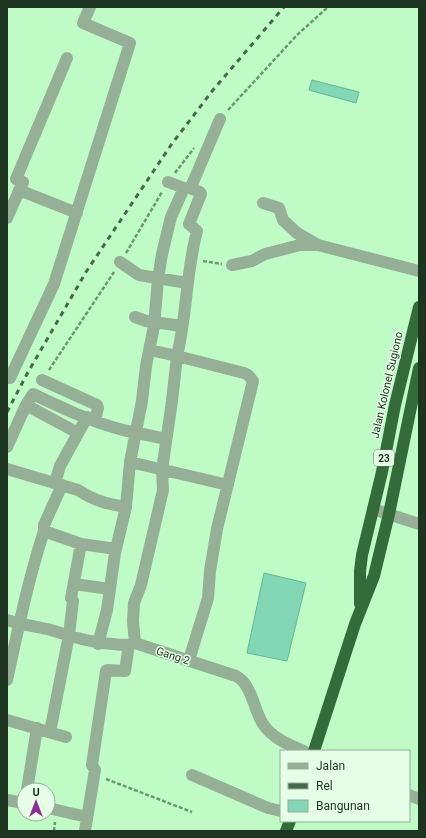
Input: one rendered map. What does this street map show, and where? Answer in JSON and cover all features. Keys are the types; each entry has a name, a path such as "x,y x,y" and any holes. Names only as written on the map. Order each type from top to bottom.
{"highway":[{"name":"Jalan Kolonel Sugiono","path":"360,611 360,571 394,404 419,307"},
{"name":"Jalan Kolonel Sugiono","path":"314,750 360,611 374,576 389,514 419,368"}],"street":[{"path":"10,378 54,284 130,43 83,23 90,7"},
{"path":"7,218 14,195 23,182 16,179 67,58"},
{"path":"85,831 95,770 92,765 106,671 125,671 132,644 134,603 141,585 163,490 162,470 166,439 177,356 182,336 187,283 197,231 189,224 200,192 192,189 191,187 220,119"},
{"path":"98,644 107,610 116,549 126,507 130,462 137,432 146,366 150,350 158,279 171,217 184,188 168,182"},
{"path":"14,195 77,213"},
{"path":"263,203 279,208 283,220 297,232 318,245"},
{"path":"232,266 265,254 300,245 318,245 419,271"},
{"path":"120,262 139,274 158,279 187,283"},
{"path":"135,317 154,322 182,326"},
{"path":"150,350 244,373 252,380 217,529 210,571 208,598 189,660"},
{"path":"7,680 13,622 44,532 44,525 58,484 60,466 78,433 91,419 98,408 97,404 42,380"},
{"path":"7,447 26,405 33,394 58,406 122,430 166,439"},
{"path":"26,405 78,433"},
{"path":"130,462 228,485"},
{"path":"7,469 78,490 87,496 104,503 126,507"},
{"path":"373,509 419,524"},
{"path":"44,532 82,544 116,549"},
{"path":"50,732 69,635 73,601 71,598 82,544"},
{"path":"74,584 110,589"},
{"name":"Gang 2","path":"13,622 42,628 69,635 76,639 98,644 132,644 189,660 240,678 253,698 262,724 273,735 288,745 301,750"},
{"path":"7,720 66,737"},
{"path":"28,782 37,728"},
{"path":"192,775 268,808 280,811"},
{"path":"56,813 87,817"}],"path":[{"path":"94,776 115,782 192,812"}],"building":[{"path":"312,80 359,92 356,103 309,90"},
{"path":"264,573 306,583 287,661 247,653"}],"railway":[{"path":"7,412 27,374 86,272 171,145 213,90 284,7"}]}
